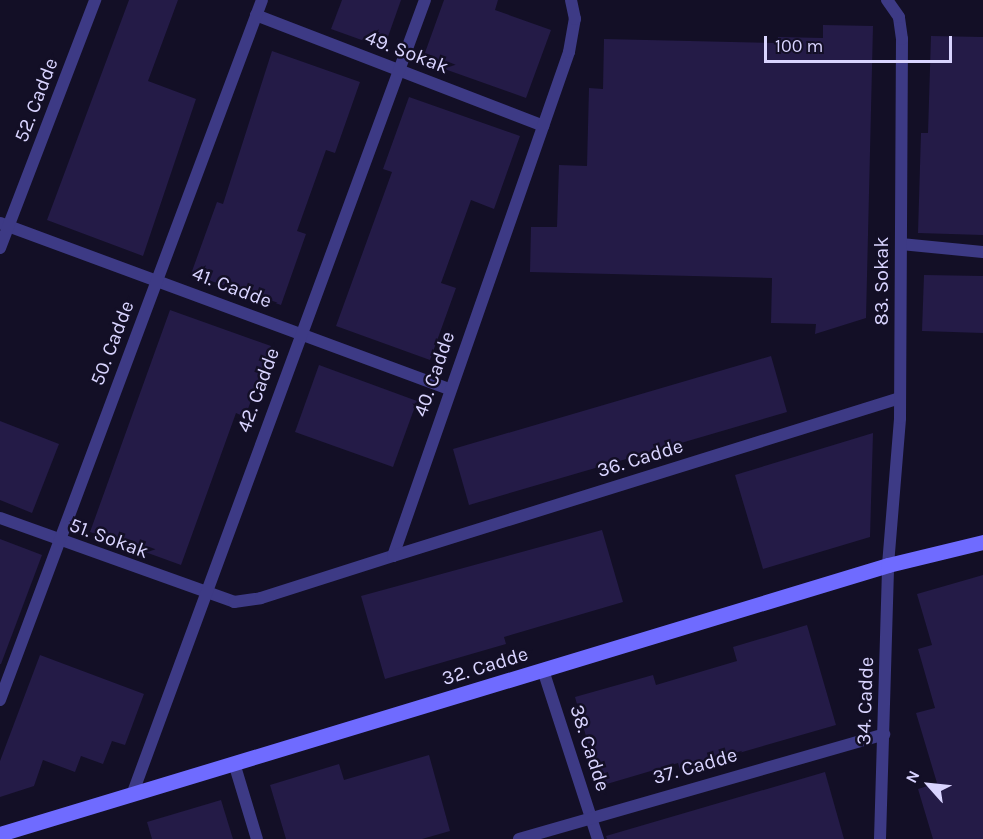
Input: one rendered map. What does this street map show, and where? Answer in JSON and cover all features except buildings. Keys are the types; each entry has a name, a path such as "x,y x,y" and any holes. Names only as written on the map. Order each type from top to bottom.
{"street":[{"name":"52. Cadde","path":"0,248 4,224 95,0"},
{"name":"50. Cadde","path":"0,700 262,0"},
{"name":"42. Cadde","path":"132,795 300,333 425,0"},
{"name":"40. Cadde","path":"393,556 449,389 569,52 576,19 572,0"},
{"name":"83. Sokak","path":"887,0 899,16 902,39 900,398 888,565"},
{"name":"49. Sokak","path":"256,15 543,126"},
{"name":"41. Cadde","path":"4,224 449,389"},
{"path":"901,244 983,252"},
{"name":"36. Cadde","path":"393,556 900,398"},
{"name":"51. Sokak","path":"0,518 204,594"},
{"name":"32. Cadde","path":"0,834 888,565 983,542"},
{"path":"204,594 244,602 393,556"},
{"name":"34. Cadde","path":"880,839 888,565"},
{"name":"38. Cadde","path":"543,670 598,839"},
{"name":"37. Cadde","path":"519,839 592,816 884,734"},
{"path":"234,763 257,839"}]}
